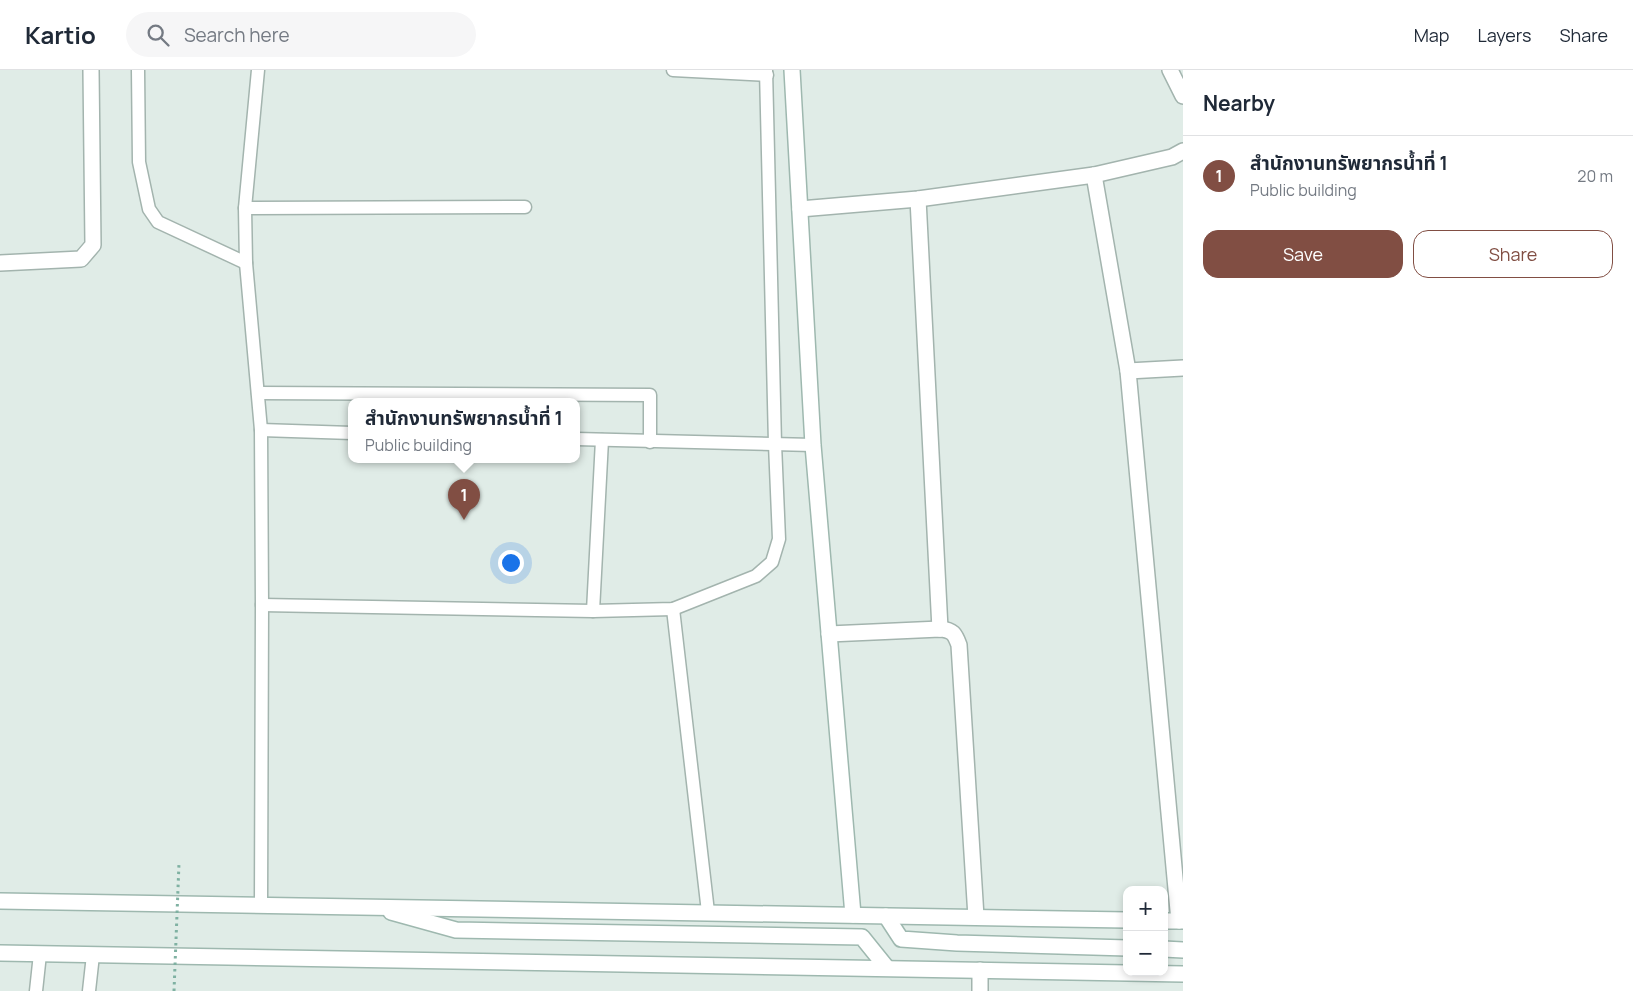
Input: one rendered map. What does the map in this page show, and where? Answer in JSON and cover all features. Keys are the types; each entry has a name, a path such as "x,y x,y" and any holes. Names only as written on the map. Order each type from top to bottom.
{"street":[{"path":"0,263 81,259 93,245 91,70"},
{"path":"792,70 813,445 853,915"},
{"path":"1170,70 1183,96"},
{"path":"800,208 918,199 1094,175 1172,157 1183,151"},
{"path":"1094,175 1128,371 1175,921"},
{"path":"918,199 940,630"},
{"path":"1128,371 1183,368"},
{"path":"829,634 940,630 949,630 955,634 959,645 976,917"},
{"path":"0,901 1123,920"},
{"path":"373,907 456,930 862,937 887,968"},
{"path":"886,916 901,939 957,943 1123,948"},
{"path":"1168,949 1183,950"},
{"path":"0,953 1183,974"},
{"path":"980,970 980,991"}],"lane":[{"path":"138,70 139,162 149,209 158,222 246,263"},
{"path":"258,70 245,208 246,263 261,430 261,905"},
{"path":"262,605 594,611 673,609 756,576 772,562 779,540 766,72 673,70"},
{"path":"245,208 525,207"},
{"path":"258,393 650,395 650,442"},
{"path":"261,430 348,433"},
{"path":"580,439 813,445"},
{"path":"594,611 602,440"},
{"path":"673,609 708,912"},
{"path":"36,991 40,954"},
{"path":"89,991 94,955"}],"path":[{"path":"174,991 180,863"}],"place":[{"name":"สำนักงานทรัพยากรน้ำที่ 1","path":"464,520"}]}
